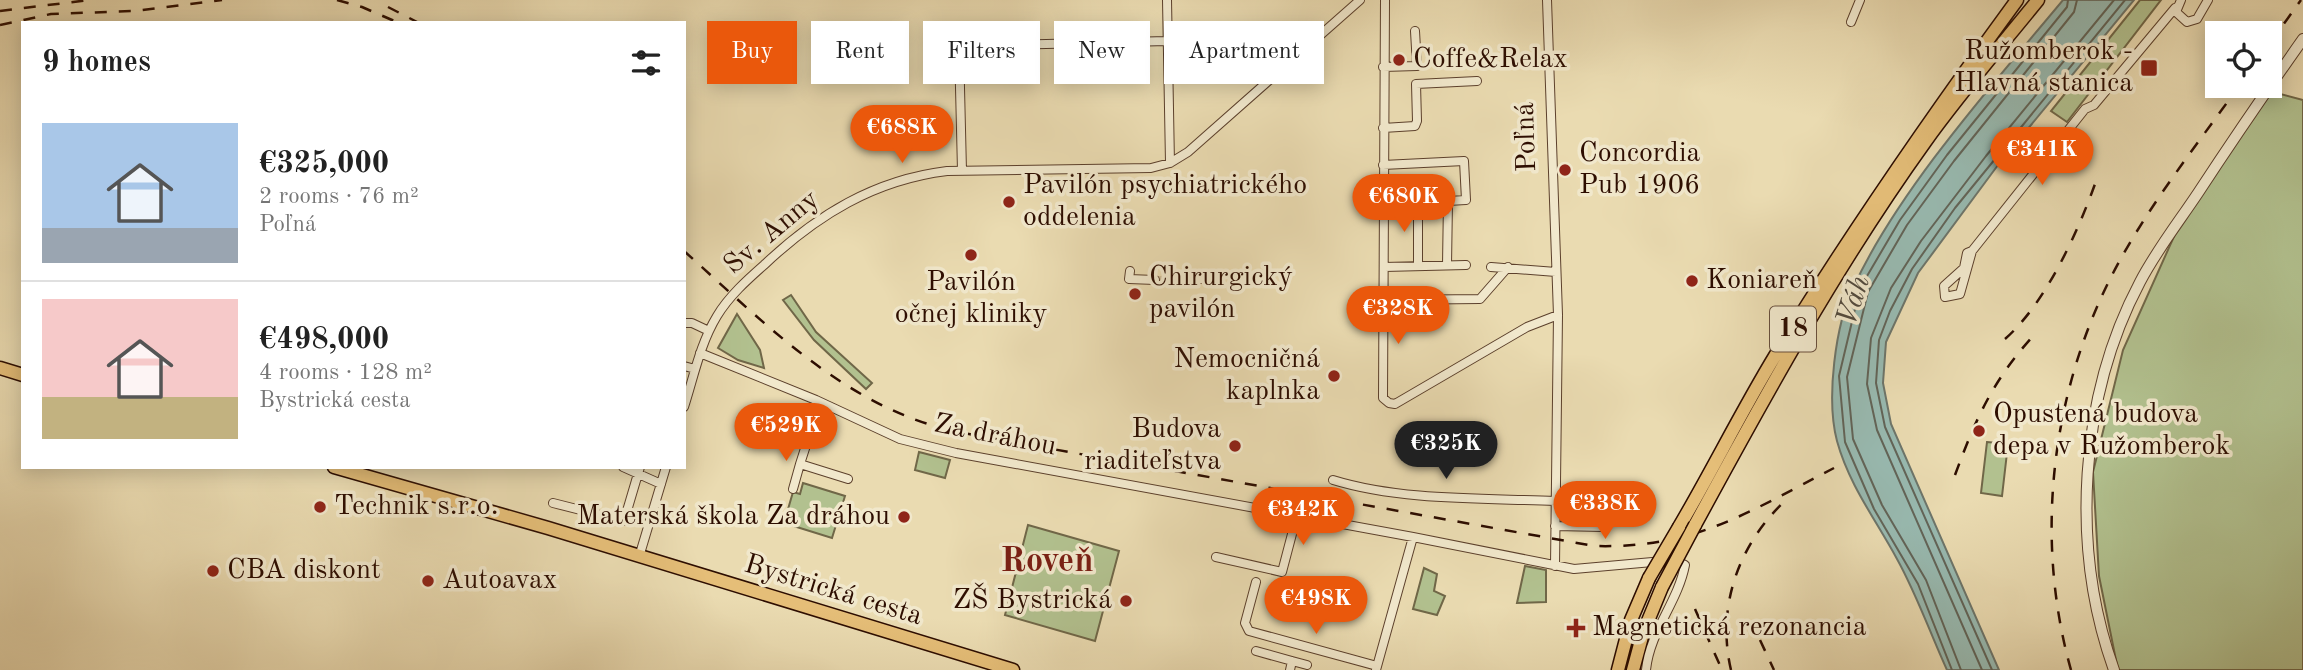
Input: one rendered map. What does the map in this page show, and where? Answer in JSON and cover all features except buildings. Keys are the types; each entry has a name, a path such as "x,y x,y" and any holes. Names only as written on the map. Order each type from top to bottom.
{"main road":[{"name":"18","path":"1618,670 1631,620 1649,578 1774,357 1917,137 2017,0"},
{"name":"18","path":"1633,670 1643,633 1662,587 1790,350 1868,225 1955,102 2038,0"},
{"path":"0,368 21,374"},
{"name":"Bystrická cesta","path":"341,469 639,557 979,665 1013,670"}],"street":[{"path":"1167,0 1167,21"},
{"path":"1170,163 1204,138 1360,0"},
{"path":"1385,0 1382,390 1388,403 1398,402 1527,327 1558,315"},
{"name":"Poľná","path":"1546,0 1558,315 1555,566"},
{"path":"1852,22 1860,0"},
{"path":"1972,251 1967,253 1964,268 1944,286 1945,297 1960,294 1972,251 2085,109 2094,105 2181,0"},
{"path":"2175,8 2180,19 2190,22 2197,19 2208,0"},
{"path":"1383,67 1417,66 1415,31"},
{"path":"2114,670 2100,622 2089,539 2088,480 2101,387 2121,324 2140,282 2303,39"},
{"path":"962,171 959,46 1164,41"},
{"path":"1383,128 1415,126 1418,121 1416,84 1477,81"},
{"path":"1168,84 1170,163"},
{"path":"1383,165 1464,161 1466,200 1384,202"},
{"name":"Sv. Anny","path":"709,331 722,307 788,242 833,208 876,188 921,174 1151,168 1170,163"},
{"path":"1447,265 1448,201"},
{"path":"1418,202 1418,266"},
{"path":"1384,267 1466,265"},
{"path":"1491,267 1556,272"},
{"path":"1384,300 1480,299 1508,267"},
{"path":"1130,271 1129,279 1155,280"},
{"path":"1183,280 1201,279"},
{"path":"686,323 709,331 686,400"},
{"name":"Za dráhou","path":"700,354 820,402 913,444 1535,559 1555,566 1589,569 1675,560 1685,565 1683,577 1658,624 1646,670"},
{"path":"686,367 695,369"},
{"path":"793,489 820,402"},
{"path":"800,464 848,479"},
{"path":"639,557 665,469"},
{"path":"553,503 624,521 639,472 661,484"},
{"path":"1334,480 1367,490 1407,494 1555,501"},
{"path":"1555,526 1604,527 1634,499"},
{"path":"1216,556 1282,572 1297,515"},
{"path":"1256,583 1245,623 1249,631 1376,668 1413,537"},
{"path":"1256,651 1291,666 1307,665"}],"green space":[{"path":"2140,0 2161,0 2067,122 2051,111"},
{"path":"2282,94 2303,100 2303,670 2118,670 2099,576 2093,472 2123,350 2185,212 2264,98 2282,98"},
{"path":"791,295 816,332 872,383 866,389 814,340 783,300"},
{"path":"737,314 760,350 764,368 738,360 718,348"},
{"path":"1987,442 2008,444 2002,496 1981,493"},
{"path":"919,452 950,460 945,478 915,470"},
{"path":"803,483 845,496 832,538 784,523 793,492 800,494"},
{"path":"1028,525 1119,551 1095,641 1005,615"},
{"path":"1525,566 1546,570 1546,602 1517,603"},
{"path":"1424,568 1437,574 1434,591 1445,596 1437,615 1413,609"}],"water":[{"name":"Váh","path":"2063,0 2134,0 1998,165 1918,273 1886,342 1883,383 1891,424 1999,670 1947,670 1904,573 1848,473 1842,457 1832,405 1837,341 1854,286 1896,212 1978,101"}],"tunnel":[{"path":"1155,280 1183,280"}],"railway":[{"path":"0,11 89,0"},
{"path":"0,25 51,14 134,11 222,0"},
{"path":"337,0 394,21"},
{"path":"2282,26 2301,0"},
{"path":"388,7 415,21"},
{"path":"2071,670 2053,572 2052,522 2054,472 2073,374 2089,327 2123,255 2170,181 2230,98"},
{"path":"2005,339 2020,324 2046,288 2069,246 2095,184"},
{"path":"686,253 779,335 812,362 847,385 883,406 922,422 963,433 1594,546 1662,541 1720,525 1834,468"},
{"path":"1955,475 1987,400 2007,368 2034,335"},
{"path":"1731,670 1727,622 1735,577 1756,535 1787,499"},
{"path":"1695,609 1722,670"},
{"path":"1760,640 1774,670"}],"place":[{"name":"Coffe&Relax","path":"1399,60"},
{"name":"Ružomberok - Hlavná stanica","path":"2149,68"},
{"name":"Concordia Pub 1906","path":"1565,170"},
{"name":"Pavilón psychiatrického oddelenia","path":"1009,202"},
{"name":"Pavilón očnej kliniky","path":"971,255"},
{"name":"Koniareň","path":"1692,281"},
{"name":"Chirurgický pavilón","path":"1135,294"},
{"name":"Nemocničná kaplnka","path":"1334,376"},
{"name":"Opustená budova depa v Ružomberok","path":"1979,431"},
{"name":"Budova riaditeľstva","path":"1235,446"},
{"name":"Technik s.r.o.","path":"320,507"},
{"name":"Materská škola Za dráhou","path":"904,517"},
{"name":"CBA diskont","path":"213,571"},
{"name":"Autoavax","path":"428,581"},
{"name":"ZŠ Bystrická","path":"1126,601"},
{"name":"Magnetická rezonancia","path":"1576,628"}],"district":[{"name":"Roveň","path":"1047,561"}]}
